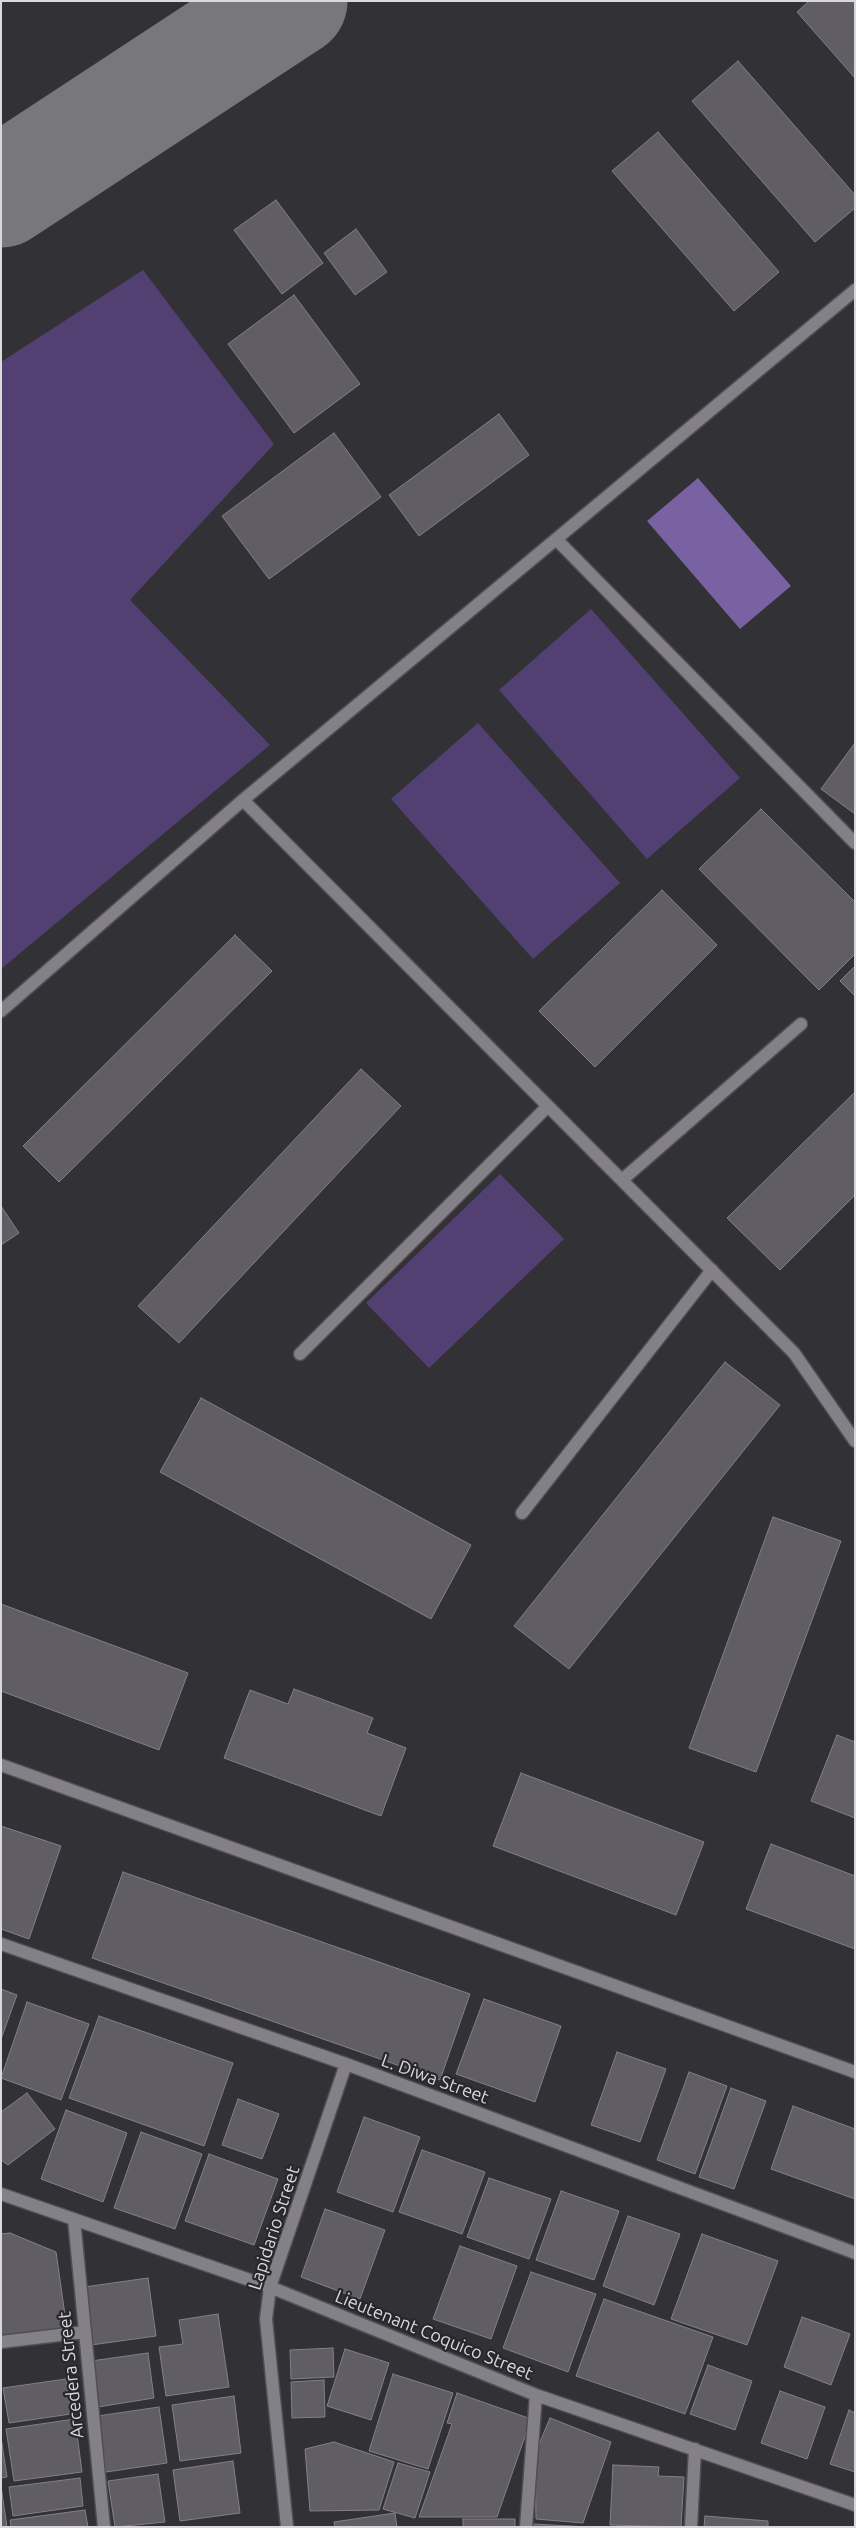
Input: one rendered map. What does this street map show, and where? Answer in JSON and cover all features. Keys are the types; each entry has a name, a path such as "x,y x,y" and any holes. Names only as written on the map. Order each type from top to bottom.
{"street":[{"path":"1,1011 243,800 855,290"},
{"path":"556,539 855,843"},
{"path":"243,800 794,1352 855,1441"},
{"path":"622,1180 801,1024"},
{"path":"300,1354 548,1106"},
{"path":"522,1513 712,1270"},
{"path":"1,1765 855,2072"},
{"name":"L. Diwa Street","path":"1,1944 346,2064 855,2253"},
{"name":"Lapidario Street","path":"287,2527 266,2319 270,2287 346,2064"},
{"name":"Lieutenant Coquico Street","path":"1,2194 270,2287 536,2395 855,2505"},
{"name":"Arcedera Street","path":"74,2219 104,2527"},
{"path":"1,2342 85,2332"},
{"path":"526,2527 536,2395"},
{"path":"691,2527 695,2449"}],"shaded area":[{"path":"143,270 274,444 130,600 270,745 1,969 1,362"},
{"path":"698,478 791,586 740,629 647,521"},
{"path":"591,609 740,778 647,859 499,690"},
{"path":"478,723 620,883 533,959 391,799"},
{"path":"500,1174 564,1239 429,1368 366,1303"}],"building":[{"path":"809,1 855,1 855,78 797,12"},
{"path":"738,61 855,195 855,208 815,242 692,101"},
{"path":"658,132 779,272 734,311 612,171"},
{"path":"276,200 323,263 282,294 234,230"},
{"path":"356,229 387,272 355,295 324,253"},
{"path":"294,295 360,384 294,433 228,344"},
{"path":"499,414 529,455 419,536 389,495"},
{"path":"334,433 381,497 269,579 222,516"},
{"path":"855,743 855,814 821,789"},
{"path":"761,809 855,902 855,954 819,990 699,869"},
{"path":"662,890 717,945 595,1067 539,1011"},
{"path":"235,935 272,971 59,1182 23,1146"},
{"path":"855,966 855,996 840,981"},
{"path":"361,1069 401,1106 179,1343 138,1306"},
{"path":"855,1092 855,1195 780,1270 727,1218"},
{"path":"1,1206 19,1233 1,1245"},
{"path":"725,1362 780,1405 569,1669 514,1626"},
{"path":"201,1398 471,1545 431,1619 160,1472"},
{"path":"773,1517 841,1541 756,1772 689,1748"},
{"path":"1,1604 188,1673 159,1750 1,1691"},
{"path":"294,1689 373,1718 367,1733 406,1748 381,1816 224,1758 250,1690 288,1704"},
{"path":"837,1735 855,1742 855,1818 811,1801"},
{"path":"521,1773 704,1842 676,1915 493,1846"},
{"path":"1,1826 61,1846 29,1939 1,1929"},
{"path":"771,1844 855,1876 855,1949 746,1909"},
{"path":"123,1872 470,1994 440,2080 92,1958"},
{"path":"1,1989 17,1995 1,2039"},
{"path":"484,1999 561,2026 535,2102 456,2074"},
{"path":"27,2002 89,2024 61,2100 1,2078"},
{"path":"99,2016 233,2063 204,2146 69,2098"},
{"path":"617,2052 666,2069 640,2142 591,2125"},
{"path":"689,2072 727,2086 695,2174 657,2160"},
{"path":"731,2088 766,2101 734,2189 699,2177"},
{"path":"27,2093 55,2129 8,2165 1,2160 1,2112"},
{"path":"238,2099 279,2114 262,2159 222,2145"},
{"path":"793,2106 855,2129 855,2199 771,2169"},
{"path":"66,2110 127,2133 103,2202 41,2179"},
{"path":"364,2117 420,2137 393,2212 337,2192"},
{"path":"141,2132 202,2154 175,2229 114,2208"},
{"path":"422,2150 485,2172 462,2234 399,2212"},
{"path":"209,2154 278,2179 254,2245 185,2221"},
{"path":"489,2178 551,2199 529,2259 467,2237"},
{"path":"561,2191 619,2211 594,2280 536,2260"},
{"path":"325,2209 385,2230 360,2299 301,2277"},
{"path":"628,2216 680,2234 654,2305 603,2286"},
{"path":"10,2233 56,2252 67,2329 1,2338 1,2234"},
{"path":"702,2234 778,2261 747,2345 671,2319"},
{"path":"460,2246 517,2266 491,2339 433,2319"},
{"path":"531,2272 596,2294 568,2372 503,2348"},
{"path":"148,2278 156,2336 91,2345 84,2287"},
{"path":"604,2299 713,2337 685,2414 576,2376"},
{"path":"218,2314 229,2387 166,2396 159,2347 183,2344 179,2320"},
{"path":"802,2317 850,2334 831,2385 784,2367"},
{"path":"333,2348 334,2377 291,2379 290,2350"},
{"path":"345,2349 389,2363 371,2420 327,2406"},
{"path":"148,2353 154,2398 98,2407 91,2361"},
{"path":"708,2365 752,2381 735,2430 690,2414"},
{"path":"393,2374 453,2393 428,2469 369,2451"},
{"path":"66,2379 71,2414 9,2423 3,2388"},
{"path":"324,2380 325,2417 292,2418 291,2382"},
{"path":"780,2391 825,2407 807,2459 761,2443"},
{"path":"457,2393 531,2419 497,2517 419,2517 452,2424 447,2423"},
{"path":"234,2396 241,2453 180,2461 172,2405"},
{"path":"159,2407 167,2463 106,2472 98,2416"},
{"path":"849,2410 855,2413 855,2472 830,2464"},
{"path":"550,2418 611,2442 583,2523 536,2519 535,2454"},
{"path":"75,2419 82,2472 14,2481 6,2429"},
{"path":"1,2437 7,2477 1,2478"},
{"path":"334,2442 394,2462 379,2510 310,2511 305,2449"},
{"path":"233,2461 240,2513 180,2521 173,2470"},
{"path":"398,2463 430,2472 415,2518 383,2509"},
{"path":"613,2465 659,2467 658,2476 684,2477 681,2527 610,2525"},
{"path":"158,2474 165,2522 115,2527 108,2481"},
{"path":"80,2478 83,2506 13,2516 9,2487"},
{"path":"1,2486 7,2527 1,2527"},
{"path":"85,2510 88,2527 11,2527 10,2520"},
{"path":"395,2513 397,2527 335,2527 334,2522"},
{"path":"705,2516 768,2521 768,2527 704,2527"},
{"path":"463,2519 515,2519 515,2527 463,2527"},
{"path":"533,2524 589,2527 533,2527"}],"taxiway":[{"path":"1,192 292,1"}]}
